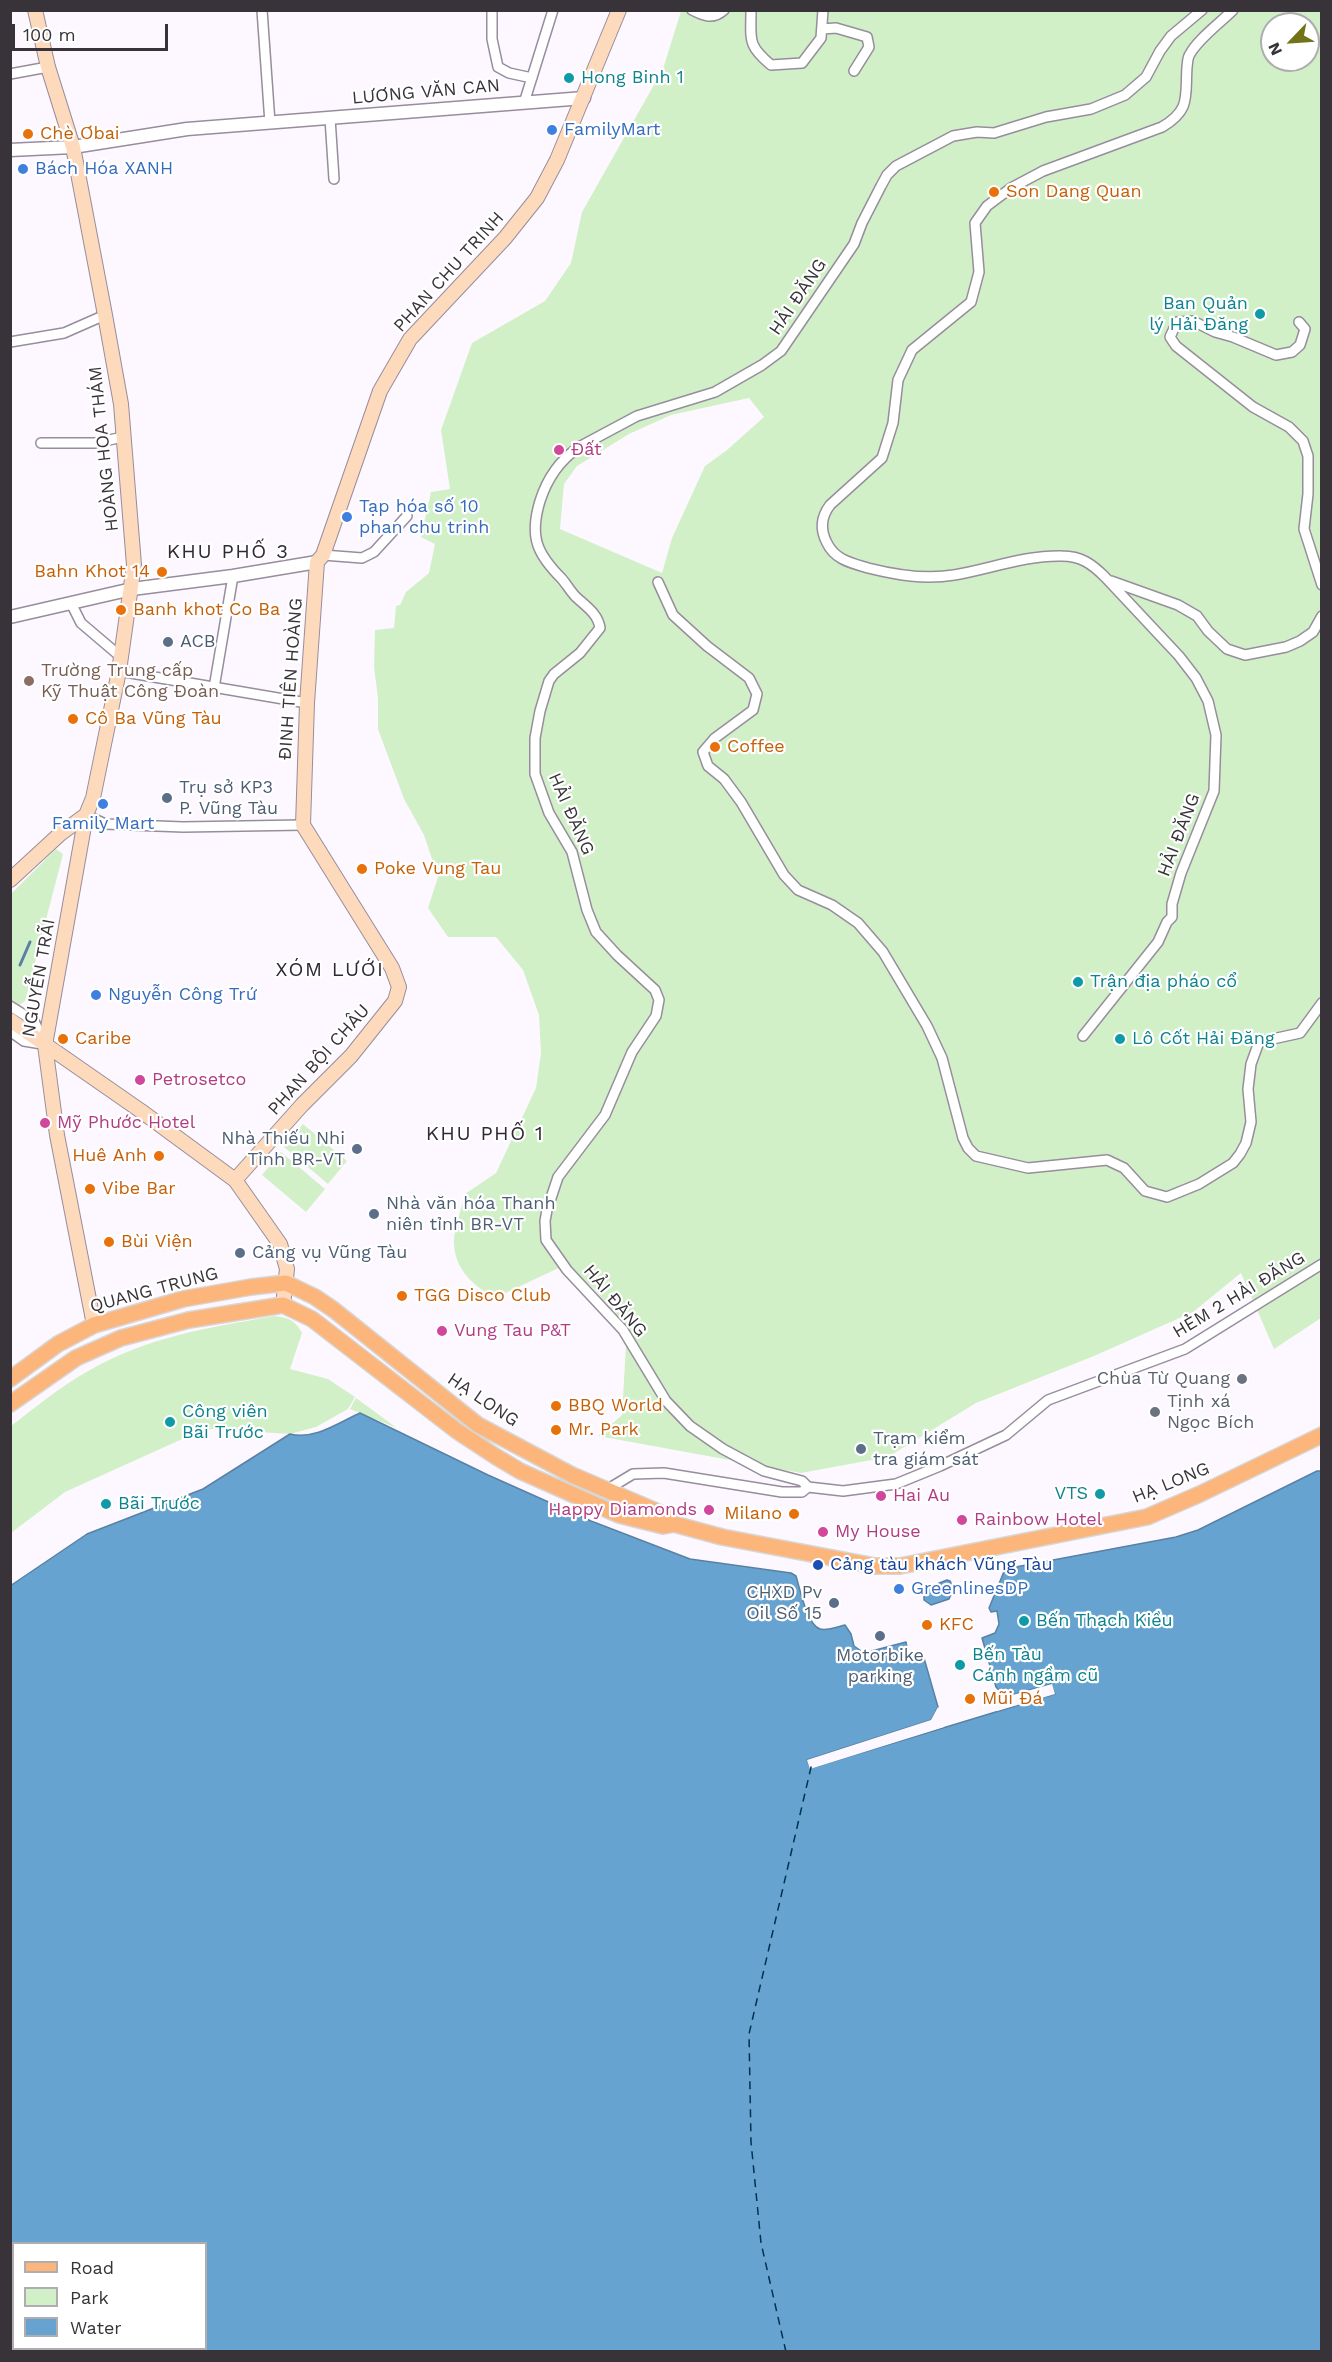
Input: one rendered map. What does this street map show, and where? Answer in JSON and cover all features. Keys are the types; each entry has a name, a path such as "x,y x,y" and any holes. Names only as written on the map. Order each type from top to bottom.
{"main road":[{"name":"HOÀNG HOA THÁM","path":"35,10 48,67 73,147 121,404 134,565 120,664 93,798 86,815"},
{"name":"PHAN CHU TRINH","path":"320,559 380,390 410,339 505,238 537,198 584,98 619,10"},
{"name":"ĐINH TIÊN HOÀNG","path":"303,825 307,703 320,559"},
{"path":"10,880 60,834 86,815"},
{"name":"NGUYỄN TRÃI","path":"86,815 45,1045 57,1135 94,1324"},
{"name":"PHAN BỘI CHÂU","path":"235,1180 351,1056 395,1001 399,987 392,968 303,825"},
{"path":"10,1020 235,1180 280,1244 287,1269 283,1305"},
{"name":"QUANG TRUNG","path":"10,1379 57,1344 94,1324 183,1299 286,1283"},
{"name":"HẠ LONG","path":"286,1283 315,1297 334,1310 478,1425 572,1475 665,1515 674,1524"},
{"name":"QUANG TRUNG","path":"10,1404 68,1362 121,1338 189,1320 283,1305"},
{"name":"HẠ LONG","path":"283,1305 312,1319 457,1431 520,1471 619,1515 663,1526 674,1524 815,1557 875,1566 900,1566 1148,1517 1322,1435"},
{"path":"471,1440 478,1425"},
{"path":"599,1506 608,1489"}],"street":[{"path":"262,10 270,123"},
{"path":"492,10 492,39 498,67 509,73 532,78"},
{"path":"524,103 553,10"},
{"path":"692,10 708,17 717,16 724,10"},
{"path":"752,10 750,32 755,52 771,65 802,63 821,38 823,10"},
{"name":"HẢI ĐĂNG","path":"808,1487 802,1481 765,1471 723,1449 690,1426 666,1401 622,1330 567,1270 546,1240 544,1221 558,1177 605,1115 632,1052 656,1016 659,1000 654,990 596,932 587,910 572,852 549,813 537,783 534,762 535,738 549,681 579,653 600,628 598,617 574,595 538,551 534,534 538,508 553,471 571,452 637,416 715,392 762,365 781,351 854,244 881,186 896,166 953,135 1003,130 1046,117 1091,109 1125,95 1146,77 1171,36 1202,10"},
{"name":"HẢI ĐĂNG","path":"1083,1036 1158,942 1167,922 1172,917 1172,904 1181,873 1214,791 1216,735 1208,701 1196,678 1179,656 1093,564 1077,557 1061,556 1015,561 953,575 928,577 875,569 854,564 833,553 822,534 824,513 837,497 882,458 893,423 898,380 912,350 971,302 979,272 975,223 987,206 1011,188 1043,171 1162,127 1174,120 1184,107 1187,98 1188,57 1195,45 1233,10"},
{"path":"822,29 836,28 867,37 869,46 854,71"},
{"path":"10,74 48,67"},
{"name":"LƯƠNG VĂN CAN","path":"10,150 73,147 174,131 584,98"},
{"path":"330,118 334,179"},
{"path":"10,342 64,333 105,315"},
{"path":"1299,322 1305,329 1305,336 1300,345 1292,352 1276,355 1215,332 1193,321 1177,322 1170,337 1176,346 1253,407 1289,427 1303,441 1308,456 1308,494 1304,529 1322,585"},
{"path":"41,443 94,443 123,437"},
{"path":"10,617 132,589 233,576 320,559 362,558 374,552 407,516"},
{"path":"214,688 233,576"},
{"name":"HẢI ĐĂNG","path":"1108,580 1178,605 1197,616 1208,631 1227,649 1245,655 1286,647 1300,641 1313,632 1322,616"},
{"path":"658,582 673,615 707,646 749,678 757,694 753,711 715,738 703,752 708,766 724,779 741,802 772,857 791,883 798,890 832,905 858,923 883,952 932,1037 949,1080 963,1138 968,1148 976,1156 1028,1168 1107,1160 1124,1168 1145,1191 1167,1197 1199,1184 1233,1163 1246,1143 1251,1122 1248,1089 1251,1064 1259,1042 1300,1033 1322,1003"},
{"path":"71,603 81,623 120,664 214,688 307,703"},
{"path":"86,815 105,824 183,827 303,825"},
{"path":"10,1006 34,1022 45,1045"},
{"path":"10,1031 24,1041 45,1045"},
{"name":"HẺM 2 HẢI ĐĂNG","path":"808,1487 843,1491 896,1484 940,1466 1006,1435 1048,1400 1185,1350 1322,1264"},
{"path":"608,1489 633,1474 664,1473 782,1492 802,1492 808,1487"}],"green space":[{"path":"681,11 1321,11 1321,1318 1274,1349 1241,1273 1193,1312 1094,1356 976,1403 888,1457 801,1473 598,1436 622,1415 627,1327 594,1289 567,1264 495,1298 473,1282 462,1269 455,1253 454,1239 465,1194 496,1173 536,1088 541,1053 539,1015 523,970 496,937 448,937 428,908 438,877 424,835 404,799 378,729 378,698 374,667 375,630 394,628 396,606 400,605 406,592 429,573 435,544 421,537 431,492 450,489 441,430 472,343 545,301 571,263 582,212 663,69","holes":["749,398 764,417 705,466 672,538 662,573 560,529 564,484 577,466 629,434 671,415"]},
{"path":"56,849 63,854 25,1001 17,1007 11,1002 11,894"},
{"path":"303,1124 347,1161 328,1184 284,1147"},
{"path":"281,1152 325,1189 306,1212 262,1175"},
{"name":"Công viên Bãi Trước","path":"275,1316 291,1320 302,1333 290,1369 328,1379 355,1397 348,1409 316,1427 290,1434 212,1429 200,1431 65,1492 11,1533 11,1426 49,1396 80,1376 134,1349 203,1329"},
{"path":"356,1398 397,1428 350,1409"}],"water":[{"path":"360,1413 488,1475 591,1521 690,1559 791,1573 796,1576 805,1606 815,1626 826,1630 845,1625 851,1634 854,1646 864,1653 906,1642 908,1653 919,1659 924,1658 938,1707 931,1720 807,1760 811,1768 1055,1694 1051,1684 1005,1697 996,1687 982,1638 995,1633 999,1624 997,1611 991,1612 989,1608 1005,1569 1176,1537 1198,1530 1321,1471 1321,2351 11,2352 10,1586 87,1534 203,1489 290,1434 308,1435 335,1426"},
{"path":"947,1580 954,1588 949,1599 931,1605 924,1600 924,1594 932,1586"}],"pier":[{"path":"1052,1684 1055,1694 997,1711 996,1708 1051,1692 1050,1687 1006,1700 1002,1698"},
{"path":"938,1707 940,1711 932,1723 811,1762 812,1765 943,1724 944,1727 810,1769 807,1760 931,1720"}],"waterway":[{"path":"20,965 30,942"}],"ferry route":[{"path":"786,2352 761,2243 751,2142 749,2034 812,1763"}],"place":[{"name":"Hong Binh 1","path":"569,78"},
{"name":"FamilyMart","path":"552,130"},
{"name":"Chè Ơbai","path":"28,134"},
{"name":"Bách Hóa XANH","path":"23,169"},
{"name":"Son Dang Quan","path":"994,192"},
{"name":"Ban Quản lý Hải Đăng","path":"1260,314"},
{"name":"Đất","path":"559,450"},
{"name":"Tạp hóa số 10 phan chu trinh","path":"347,517"},
{"name":"Bahn Khot 14","path":"162,572"},
{"name":"Banh khot Co Ba","path":"121,610"},
{"name":"ACB","path":"168,642"},
{"name":"Trường Trung cấp Kỹ Thuật Công Đoàn","path":"29,681"},
{"name":"Cô Ba Vũng Tàu","path":"73,719"},
{"name":"Coffee","path":"715,747"},
{"name":"Trụ sở KP3 P. Vũng Tàu","path":"167,798"},
{"name":"Family Mart","path":"103,804"},
{"name":"Poke Vung Tau","path":"362,869"},
{"name":"Trận địa pháo cổ","path":"1078,982"},
{"name":"Nguyễn Công Trứ","path":"96,995"},
{"name":"Caribe","path":"63,1039"},
{"name":"Lô Cốt Hải Đăng","path":"1120,1039"},
{"name":"Petrosetco","path":"140,1080"},
{"name":"Mỹ Phước Hotel","path":"45,1123"},
{"name":"Nhà Thiếu Nhi Tỉnh BR-VT","path":"357,1149"},
{"name":"Huê Anh","path":"159,1156"},
{"name":"Vibe Bar","path":"90,1189"},
{"name":"Nhà văn hóa Thanh niên tỉnh BR-VT","path":"374,1214"},
{"name":"Bùi Viện","path":"109,1242"},
{"name":"Cảng vụ Vũng Tàu","path":"240,1253"},
{"name":"TGG Disco Club","path":"402,1296"},
{"name":"Vung Tau P&T","path":"442,1331"},
{"name":"Chùa Từ Quang","path":"1242,1379"},
{"name":"BBQ World","path":"556,1406"},
{"name":"Tịnh xá Ngọc Bích","path":"1155,1412"},
{"name":"Công viên Bãi Trước","path":"170,1422"},
{"name":"Mr. Park","path":"556,1430"},
{"name":"Trạm kiểm tra giám sát","path":"861,1449"},
{"name":"VTS","path":"1100,1494"},
{"name":"Hai Au","path":"881,1496"},
{"name":"Bãi Trước","path":"106,1504"},
{"name":"Happy Diamonds","path":"709,1510"},
{"name":"Milano","path":"794,1514"},
{"name":"Rainbow Hotel","path":"962,1520"},
{"name":"My House","path":"823,1532"},
{"name":"Cảng tàu khách Vũng Tàu","path":"818,1565"},
{"name":"GreenlinesDP","path":"899,1589"},
{"name":"CHXD Pv Oil Số 15","path":"834,1603"},
{"name":"Bến Thạch Kiều","path":"1024,1621"},
{"name":"KFC","path":"927,1625"},
{"name":"Motorbike parking","path":"880,1636"},
{"name":"Bến Tàu Cánh ngầm cũ","path":"960,1665"},
{"name":"Mũi Đá","path":"970,1699"}],"district":[{"name":"KHU PHỐ 3","path":"228,552"},
{"name":"XÓM LƯỚI","path":"330,970"},
{"name":"KHU PHỐ 1","path":"485,1134"}]}
